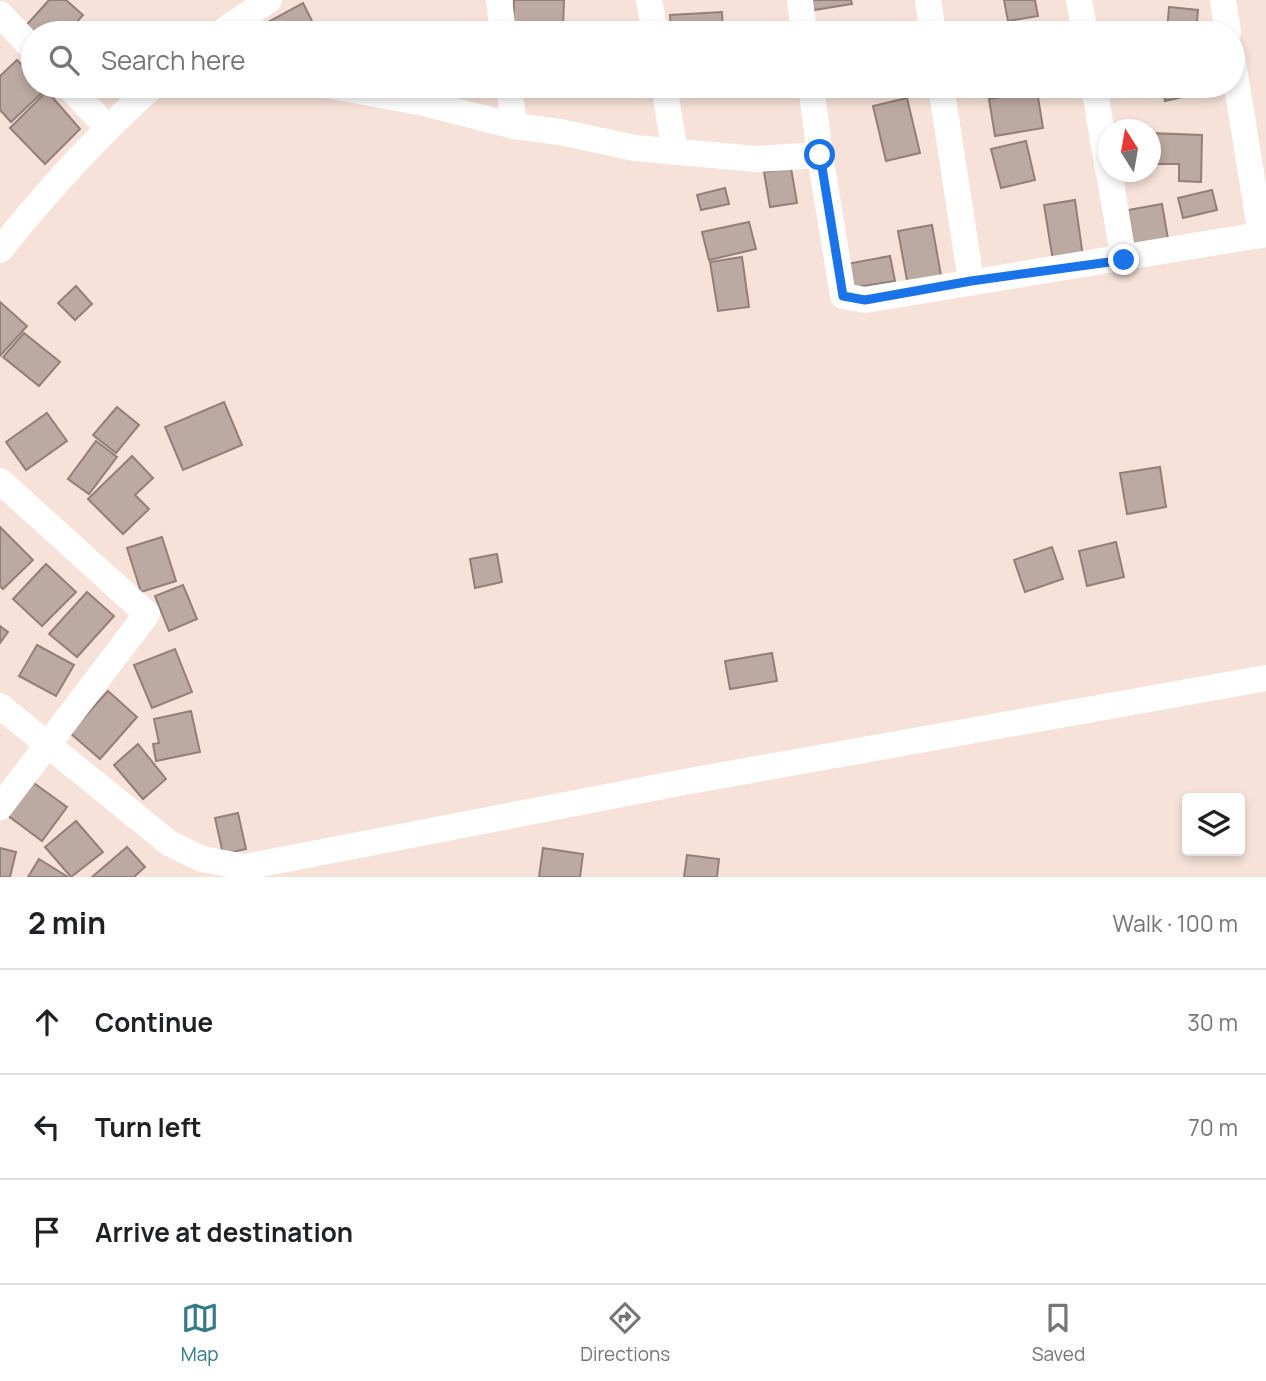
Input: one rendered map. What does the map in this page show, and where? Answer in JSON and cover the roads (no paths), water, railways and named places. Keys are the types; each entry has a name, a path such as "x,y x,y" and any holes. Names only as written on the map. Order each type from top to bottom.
{"street":[{"path":"499,0 502,21"},
{"path":"649,0 653,21"},
{"path":"800,0 803,21"},
{"path":"928,0 931,21"},
{"path":"1079,0 1083,21"},
{"path":"1223,0 1226,21"},
{"path":"236,21 263,1"},
{"path":"0,14 21,36"},
{"path":"79,98 107,127"},
{"path":"0,250 43,197 107,127 140,98"},
{"path":"397,98 514,126 635,148 756,159 820,155"},
{"path":"510,98 514,126"},
{"path":"666,98 675,152"},
{"path":"813,98 843,296 865,300 971,281 1124,260 1263,235 1239,98"},
{"path":"943,98 971,281"},
{"path":"1096,98 1100,119"},
{"path":"1111,182 1124,260"},
{"path":"0,481 147,614 0,807"},
{"path":"0,706 169,843 202,859 245,867 679,783 1266,678"}]}
